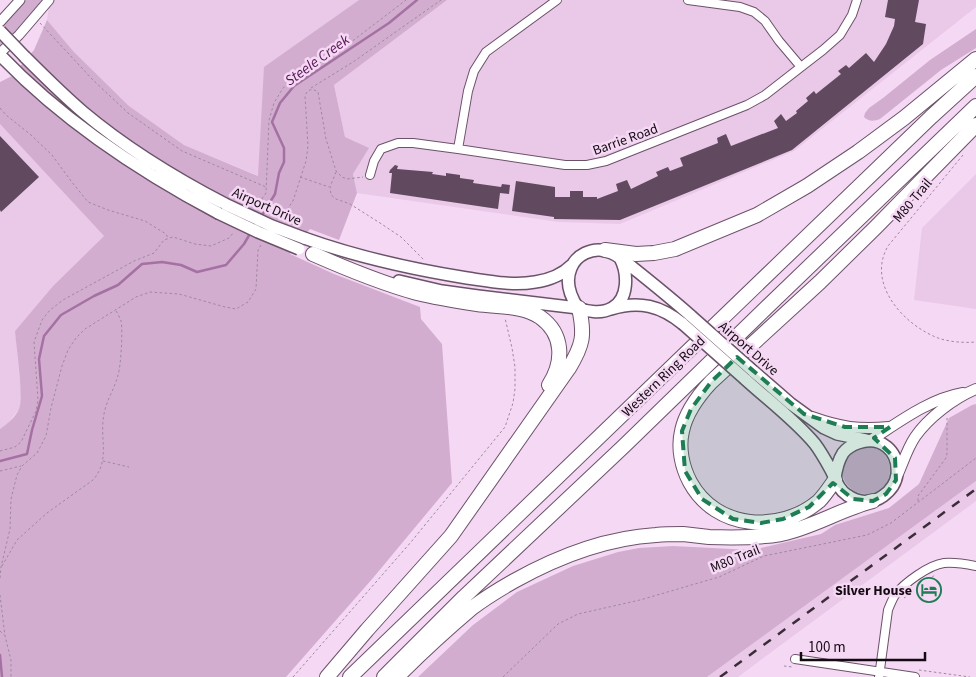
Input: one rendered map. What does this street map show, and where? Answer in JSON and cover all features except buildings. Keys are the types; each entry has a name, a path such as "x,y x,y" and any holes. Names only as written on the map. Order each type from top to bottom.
{"highway":[{"path":"606,250 628,254 644,254 675,249 757,216 858,152 904,118 976,59"},
{"name":"Western Ring Road","path":"350,677 931,117 976,76"},
{"name":"Western Ring Road","path":"384,677 464,597 624,446 976,106"},
{"path":"835,479 819,500 810,508 783,519 769,522 753,523 739,521 716,511 694,490 683,466 682,431 698,397 711,382 876,227 976,125"},
{"path":"313,254 362,276 418,293 526,311 539,316 545,321 558,342 560,357 557,370 502,462"},
{"path":"327,677 451,536 575,359 579,350 583,325 578,308"},
{"path":"397,677 473,607 534,570 578,552 602,544 654,535 680,534 707,537 752,537 781,533 808,526 853,507 873,501"}],"main road":[{"name":"Airport Drive","path":"0,30 24,57 103,128 221,209 258,232 301,244 478,280 536,282 553,278 566,271 573,264"},
{"name":"Airport Drive","path":"0,54 12,68 54,105 114,151 180,193 221,209"},
{"name":"Airport Drive","path":"301,244 313,254 365,272 425,287 478,296 578,308"},
{"path":"606,250 620,258 625,270 625,286 619,302 611,309 600,312 578,308 572,297 568,280 573,264 585,253 606,250"},
{"name":"Airport Drive","path":"620,258 662,291 687,320 749,375 808,436 821,452 835,479"},
{"name":"Airport Drive","path":"611,309 624,306 648,306 662,310 676,318 687,320"},
{"name":"Airport Drive","path":"749,375 818,424 837,434 870,440"},
{"path":"974,390 945,408 925,425 910,445 890,490 882,497 873,501 862,502 848,496 840,488 835,479 838,462 842,454 852,445 870,440 922,408 946,397 974,390"},
{"path":"804,414 845,427 863,429 890,427"},
{"path":"870,440 881,443 890,450 896,461 896,477"}],"street":[{"path":"0,22 20,0"},
{"path":"0,54 48,0"},
{"path":"458,149 468,91 474,71 486,52 557,0"},
{"path":"688,0 754,12 764,20 801,67"},
{"name":"Barrie Road","path":"370,175 374,160 382,149 398,143 413,143 565,165 587,165 606,162 747,105 764,95 824,50 840,34 852,15 857,0"},
{"path":"879,674 888,610 892,600 899,591 925,571 938,564 953,563 976,566"},
{"path":"795,660 879,674 915,673"}],"path":[{"path":"254,209 266,193 269,120 274,103 284,88 300,75 349,44 406,0"},
{"path":"277,223 293,201 306,161 308,146 304,96 306,92 353,62 441,0"},
{"path":"34,18 93,80 128,113 182,151 266,187"},
{"path":"310,89 318,92 326,139 336,171 347,179 370,175"},
{"path":"0,108 52,155 88,202 145,221 166,234 169,239"},
{"name":"M80 Trail","path":"964,154 888,246 882,260 882,272 888,296 907,319 923,331 940,339 976,342"},
{"path":"336,171 330,187 331,195 356,208 401,237 425,261 428,271"},
{"path":"300,177 330,187"},
{"path":"0,452 14,447 21,442 36,411 38,400 34,342 40,325 50,310 63,300 134,261 154,253 164,240 173,237 195,244 212,246 229,238 235,232"},
{"path":"0,578 10,529 11,499 17,475 22,466 37,452 46,436 51,408 68,350 76,338 84,330 136,297 150,292 178,294 236,309 248,302 256,289 258,250 261,245"},
{"path":"293,677 411,542 505,427 513,403 515,367 503,307"},
{"path":"1,567 17,540 47,513 93,480 99,473 103,461 102,426 104,412 119,374 122,328 121,319 116,310"},
{"path":"918,502 918,496 946,458 946,419 948,415"},
{"name":"M80 Trail","path":"503,677 558,624 578,614 632,602 719,577 764,556 867,535 891,523 976,458"},
{"path":"103,461 129,467"},
{"path":"0,471 22,466"},
{"path":"900,601 940,571"},
{"path":"0,596 5,636 11,660 11,677"},
{"path":"0,631 5,636"},
{"path":"915,673 970,677"}],"highlighted area":[{"path":"737,357 804,414 845,427 890,427 874,438 895,458 896,480 886,494 873,501 853,499 833,483 809,507 783,519 761,523 733,519 702,499 685,471 682,431 691,409 711,382"}],"shaded area":[{"path":"26,0 42,0 0,47 0,29"},
{"path":"50,0 359,0 265,67 259,176 184,145 129,106 74,52 47,20"},
{"path":"359,0 447,0 334,85 345,137 369,148 353,174 357,193 339,240 310,229 290,254 334,274 420,307 421,319 442,344 452,483 373,578 286,677 0,677 0,429 15,415 20,403 15,331 53,286 104,236 0,124 0,82 12,76 34,50 47,20 74,52 129,106 184,145 258,176 264,67"},
{"path":"447,0 976,0 976,7 794,151 620,224 559,222 357,193 353,174 368,148 345,137 334,85"},
{"path":"976,29 976,48 941,70 880,119 872,121 864,117 869,108 930,60"},
{"path":"0,124 104,236 53,286 15,331 21,393 20,408 9,422 0,429"},
{"path":"976,174 976,309 914,300 922,228"},
{"path":"976,404 976,481 707,677 418,677 473,625 517,592 573,566 618,552 639,548 673,546 752,550 821,534 835,525 889,508 919,484 949,418"},
{"path":"861,446 871,446 883,453 890,465 890,475 883,487 871,494 861,494 853,490 846,483 842,475 842,465 846,457 853,450"},
{"path":"976,481 976,501 738,677 707,677"}],"waterway":[{"name":"Steele Creek","path":"261,217 275,194 279,173 284,162 284,148 272,122 280,103 294,86 389,23 417,0"},
{"name":"Steele Creek","path":"0,461 27,454 42,396 39,359 44,336 61,315 118,285 142,264 162,262 181,265 197,272 226,265 244,244 251,232"},
{"name":"Steele Creek","path":"0,655 2,677"}],"railway":[{"path":"720,677 976,489"}],"place":[{"name":"Silver House","path":"929,590"}]}
